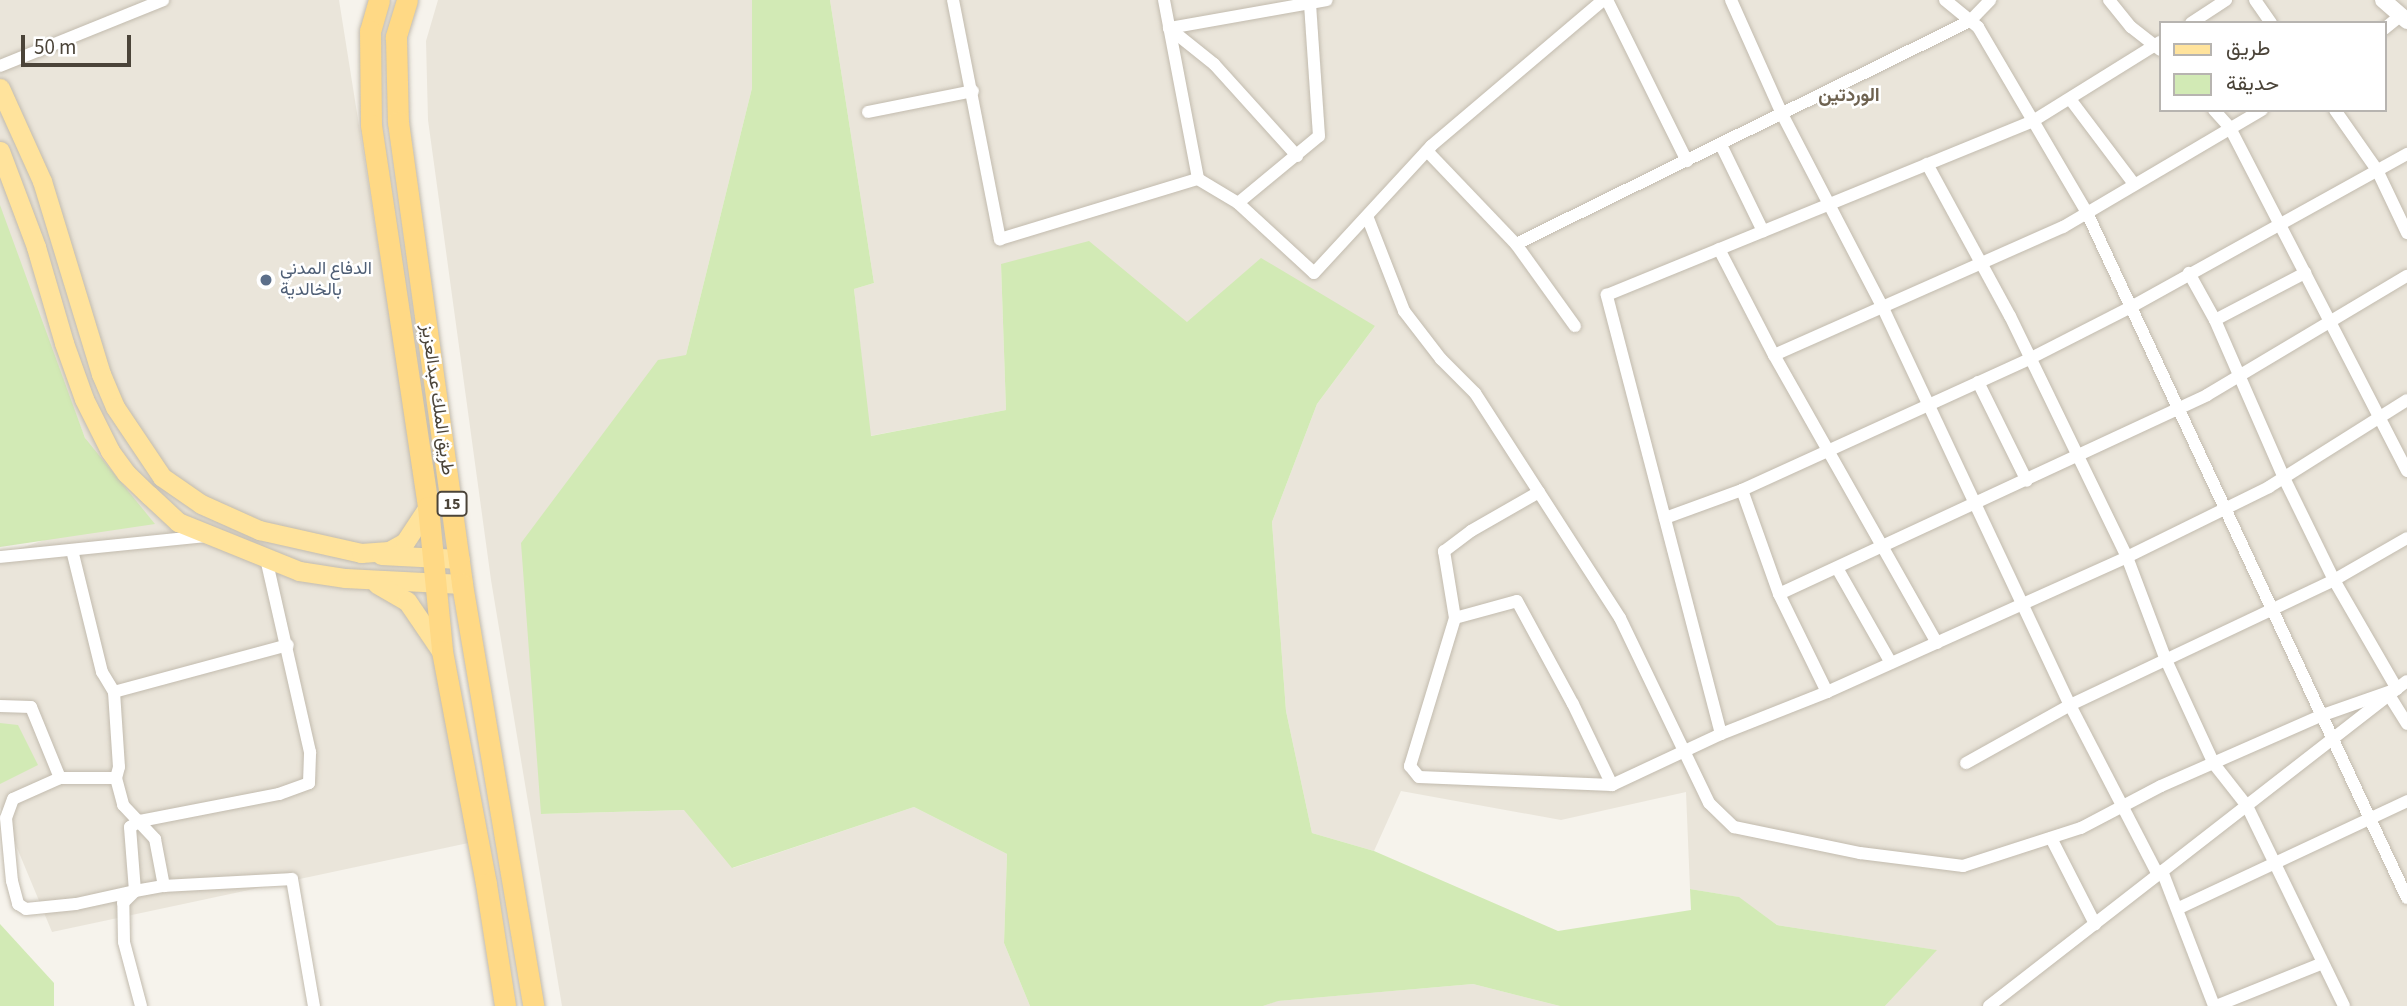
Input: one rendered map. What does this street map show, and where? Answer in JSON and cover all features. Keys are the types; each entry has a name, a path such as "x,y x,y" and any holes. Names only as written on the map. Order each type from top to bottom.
{"highway":[{"name":"طريق الملك عبدالعزيز","path":"379,0 370,31 371,125 428,507 442,651 486,884 505,1006"},
{"name":"طريق الملك عبدالعزيز","path":"407,0 396,37 398,122 460,559 461,584 533,1006"}],"main road":[{"path":"0,88 43,181 101,374 115,407 162,477 201,504 259,530 341,551 460,559"},
{"path":"0,151 36,247 76,376 110,451 126,473 178,522 299,571 363,579 461,584"},
{"path":"370,554 389,551 405,542 428,507"},
{"path":"363,579 385,586 407,601 442,651"}],"street":[{"path":"0,66 133,5 163,0"},
{"path":"953,0 1000,239 1198,179 1238,203 1314,273 1427,151 1605,0 1687,161"},
{"path":"1164,0 1198,179"},
{"path":"1170,28 1327,0"},
{"path":"1731,0 1782,114 1827,205 1883,308 2070,705 2179,908 2215,1006 2323,963"},
{"path":"1945,0 1978,27 2087,213 2407,898"},
{"path":"1516,244 1970,21 1990,0"},
{"path":"2109,0 2131,27 2158,45"},
{"path":"2194,21 2226,0"},
{"path":"2255,0 2270,21"},
{"path":"2383,0 2404,19 2386,28"},
{"path":"1238,203 1319,136 1310,5"},
{"path":"1170,28 1214,64 1297,156"},
{"path":"1721,734 1607,295 2033,121 2158,47"},
{"path":"868,112 972,91"},
{"path":"2070,99 2134,184"},
{"path":"2216,112 2230,128 2407,471"},
{"path":"1774,355 1982,264 2087,213 2258,112"},
{"path":"2336,112 2377,170 2407,233"},
{"path":"1721,145 1763,231"},
{"path":"1427,151 1516,244 1575,326"},
{"path":"1665,518 1742,490 2031,358 2131,307 2407,154"},
{"path":"1927,164 2031,358 2127,557 2166,660 2214,764 2246,806 2344,1006"},
{"path":"1367,216 1404,312 1441,359 1475,393 1539,492 1619,618 1709,803 1734,827 1860,853 1963,866 2081,828 2123,804 2323,715 2398,689"},
{"path":"1719,249 1774,355 1937,643"},
{"path":"2189,273 2215,320 2284,478 2334,580 2398,689 2407,724"},
{"path":"2215,320 2305,273"},
{"path":"1779,594 2178,408 2240,376 2407,276"},
{"path":"1978,383 2026,481"},
{"path":"1539,492 1471,531 1444,551 1455,618 1410,766 1419,778 1612,785 1721,734 1937,643 2127,557 2284,478 2407,400"},
{"path":"1742,490 1779,594 1826,691"},
{"path":"0,557 208,536"},
{"path":"1966,763 2070,705 2334,580 2407,538"},
{"path":"72,550 102,672 114,692 119,767 116,778 122,804 155,839 164,886"},
{"path":"135,891 130,827 140,821 279,794 309,783 310,752 288,645 266,558"},
{"path":"1837,568 1891,663"},
{"path":"1455,618 1517,601 1573,704 1612,785"},
{"path":"114,692 288,645"},
{"path":"1989,1006 2398,689"},
{"path":"0,706 31,707 60,778"},
{"path":"116,778 60,778 13,799 6,818 12,881 18,904 26,909 47,908 164,886 292,879 314,1006"},
{"path":"2179,908 2369,816 2407,801"},
{"path":"2051,838 2095,924"},
{"path":"135,891 122,903 124,942 141,1006"}],"shaded area":[{"path":"0,0 339,0 473,842 52,932 0,807 0,555 115,516 0,217"},
{"path":"438,0 752,0 752,88 686,355 541,814 685,810 733,868 914,807 1007,854 1004,943 1030,1006 562,1006 491,580 428,120 426,41"},
{"path":"830,0 2407,0 2407,1006 1885,1006 1936,950 1777,925 1738,897 1690,889 1686,792 1561,820 1401,791 1374,851 1312,833 1286,711 1272,522 1317,404 1375,326 1187,322 1001,264 1006,410 870,436 854,289 874,283"},
{"path":"1473,984 1560,1006 1263,1006 1277,1001"}],"green space":[{"path":"752,0 830,0 874,283 854,289 871,436 1006,410 1001,264 1089,241 1187,322 1261,258 1375,326 1317,404 1272,522 1286,711 1312,833 1374,851 1558,931 1691,910 1690,889 1739,897 1777,925 1937,950 1885,1006 1560,1006 1473,984 1278,1001 1263,1006 1030,1006 1004,943 1007,854 914,807 732,868 684,810 541,814 521,543 658,360 686,355 752,88"},
{"path":"0,205 85,438 155,524 0,547"},
{"path":"0,723 18,725 38,765 0,784"},
{"path":"0,924 54,983 54,1006 0,1006"}],"place":[{"name":"الدفاع المدني بالخالدية","path":"266,280"}],"district":[{"name":"الوردتين","path":"1849,96"}]}
